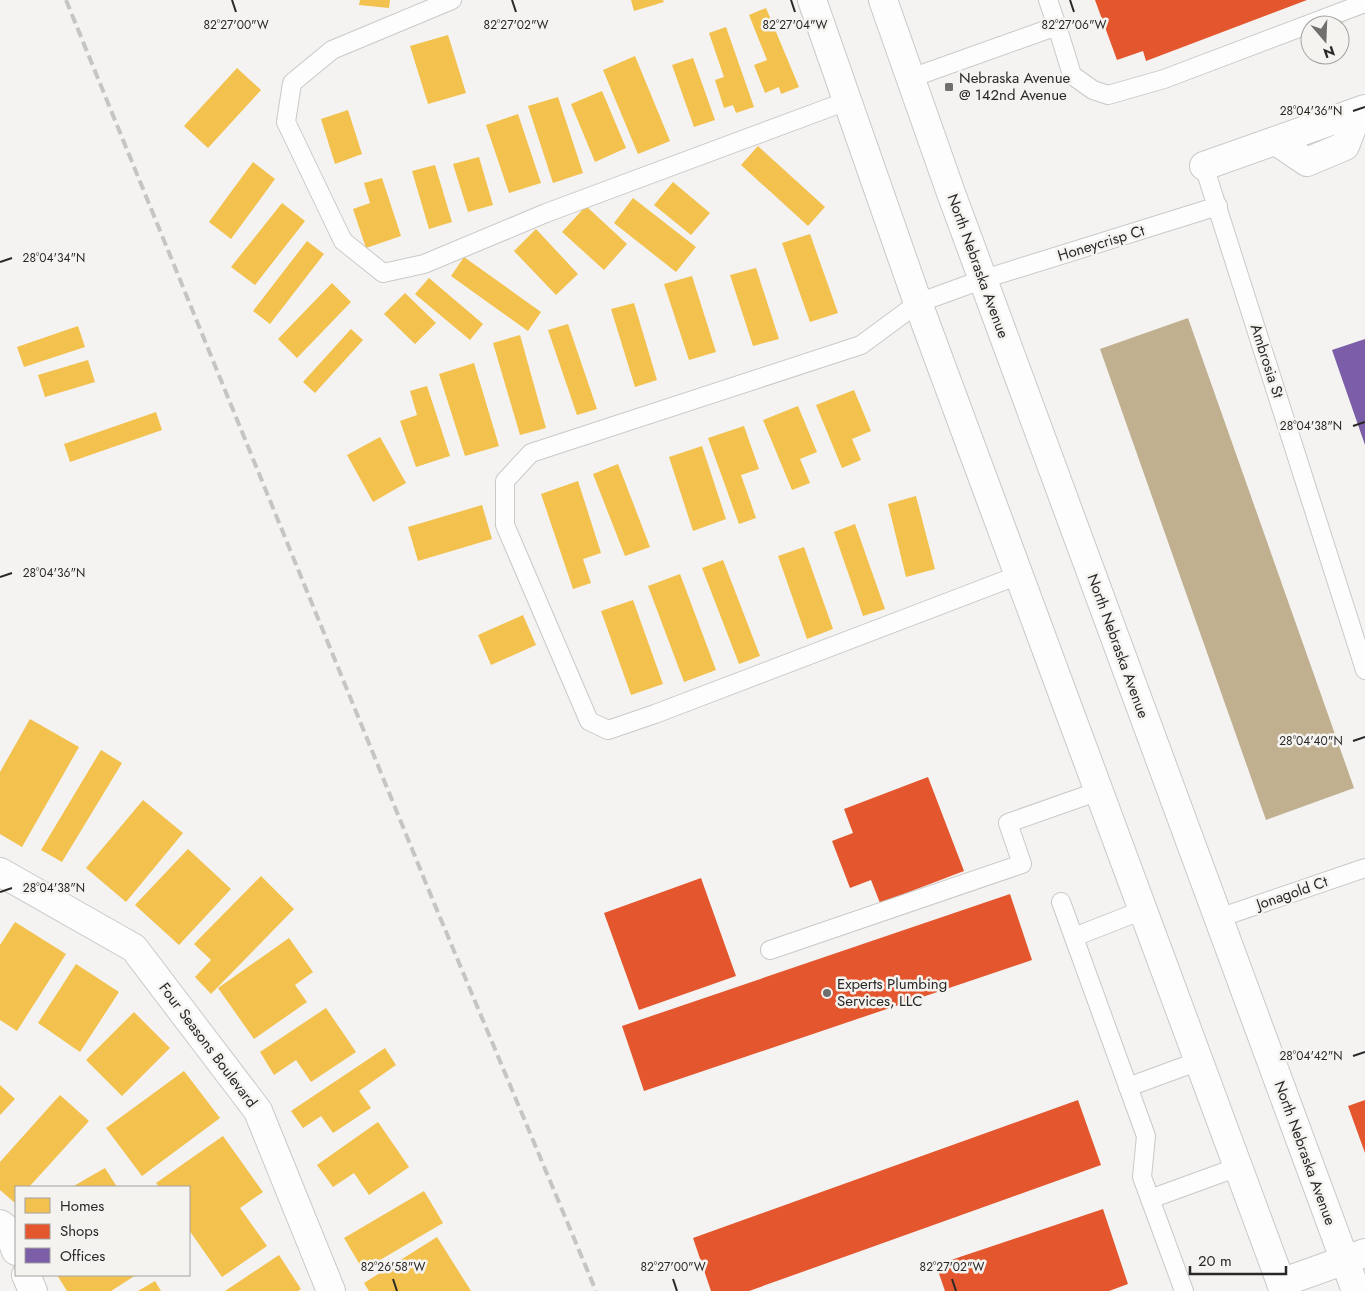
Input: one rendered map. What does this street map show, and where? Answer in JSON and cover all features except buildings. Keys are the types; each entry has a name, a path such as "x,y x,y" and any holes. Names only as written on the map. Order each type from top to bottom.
{"main road":[{"path":"812,0 918,303 1282,1287 1355,1256"},
{"name":"North Nebraska Avenue","path":"883,0 1219,918 1355,1256 1356,1291"},
{"path":"1204,166 1276,141 1307,162 1345,146 1361,110"},
{"name":"Four Seasons Boulevard","path":"0,872 134,948 258,1111 331,1291"},
{"path":"0,1224 8,1230 15,1248"},
{"path":"26,1276 33,1291"}],"lane":[{"path":"452,0 332,50 292,83 286,122 343,241 383,273 424,264 546,213 847,101"},
{"path":"1048,0 1072,75 1093,90 1108,95 1164,79 1365,3"},
{"path":"911,78 1057,26"},
{"name":"Ambrosia St","path":"1204,166 1365,670"},
{"name":"Honeycrisp Ct","path":"1019,575 655,714 608,730 589,721 505,525 505,481 532,453 861,345 918,303 984,279 1218,206"},
{"path":"770,950 1022,864 1008,823 1099,790"},
{"name":"Jonagold Ct","path":"1219,918 1365,868"},
{"path":"1061,902 1146,1136 1142,1177 1184,1291"},
{"path":"1074,936 1144,910"},
{"path":"1128,1087 1199,1061"},
{"path":"1150,1199 1238,1167"}],"shaded area":[{"path":"1188,318 1354,788 1266,820 1100,349"}],"railway":[{"path":"66,0 434,903 596,1291"}],"place":[{"name":"Nebraska Avenue @ 142nd Avenue","path":"949,87"},
{"name":"Experts Plumbing Services, LLC","path":"827,993"}]}
